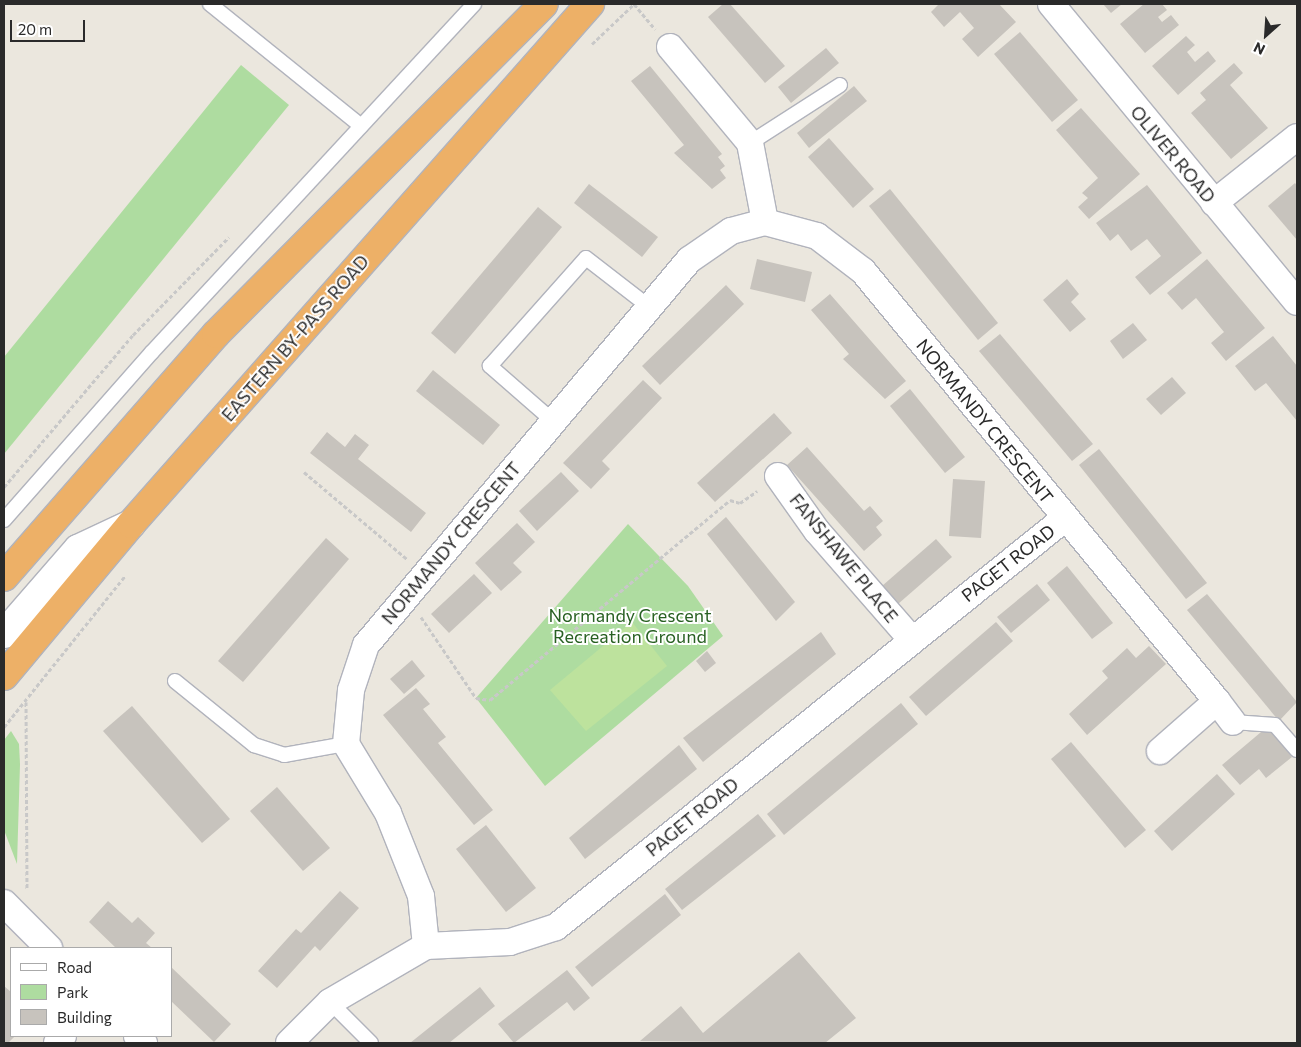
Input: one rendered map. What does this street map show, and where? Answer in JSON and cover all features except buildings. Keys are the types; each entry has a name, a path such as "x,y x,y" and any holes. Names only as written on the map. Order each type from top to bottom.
{"highway":[{"path":"4,577 216,334 544,4"},
{"name":"EASTERN BY-PASS ROAD","path":"4,676 131,524 590,4"}],"street":[{"name":"OLIVER ROAD","path":"1051,4 1297,302"},
{"path":"670,47 750,144 765,222"},
{"path":"1214,203 1297,137"},
{"name":"NORMANDY CRESCENT","path":"346,744 350,690 366,644 688,260 732,231 765,222 817,236 863,271 1064,519 1233,722"},
{"name":"FANSHAWE PLACE","path":"778,476 817,531 912,640"},
{"name":"PAGET ROAD","path":"290,1043 330,1002 426,946 510,942 556,927 1064,519"},
{"path":"4,634 78,549 131,524"},
{"path":"1160,751 1217,701"},
{"path":"346,744 388,814 421,896 426,946"},
{"path":"4,904 48,947"}],"lane":[{"path":"210,4 361,126"},
{"path":"4,520 152,352 474,4"},
{"path":"750,144 840,85"},
{"path":"553,421 490,366 586,258 648,306"},
{"path":"175,681 254,745 284,755 346,744"},
{"path":"1233,722 1275,725 1297,750"},
{"path":"330,1002 371,1043"}],"path":[{"path":"634,4 670,47"},
{"path":"304,472 425,574"},
{"path":"406,595 476,698 490,700 730,500 740,503 778,476"},
{"path":"26,701 30,820 26,926"}],"green space":[{"path":"241,65 289,105 4,454 4,357"},
{"name":"Normandy Crescent Recreation Ground","path":"628,524 688,586 723,636 545,786 476,698"},
{"path":"632,622 667,666 586,731 550,690"},
{"path":"11,731 19,744 20,764 17,864 4,830 4,740"}]}
